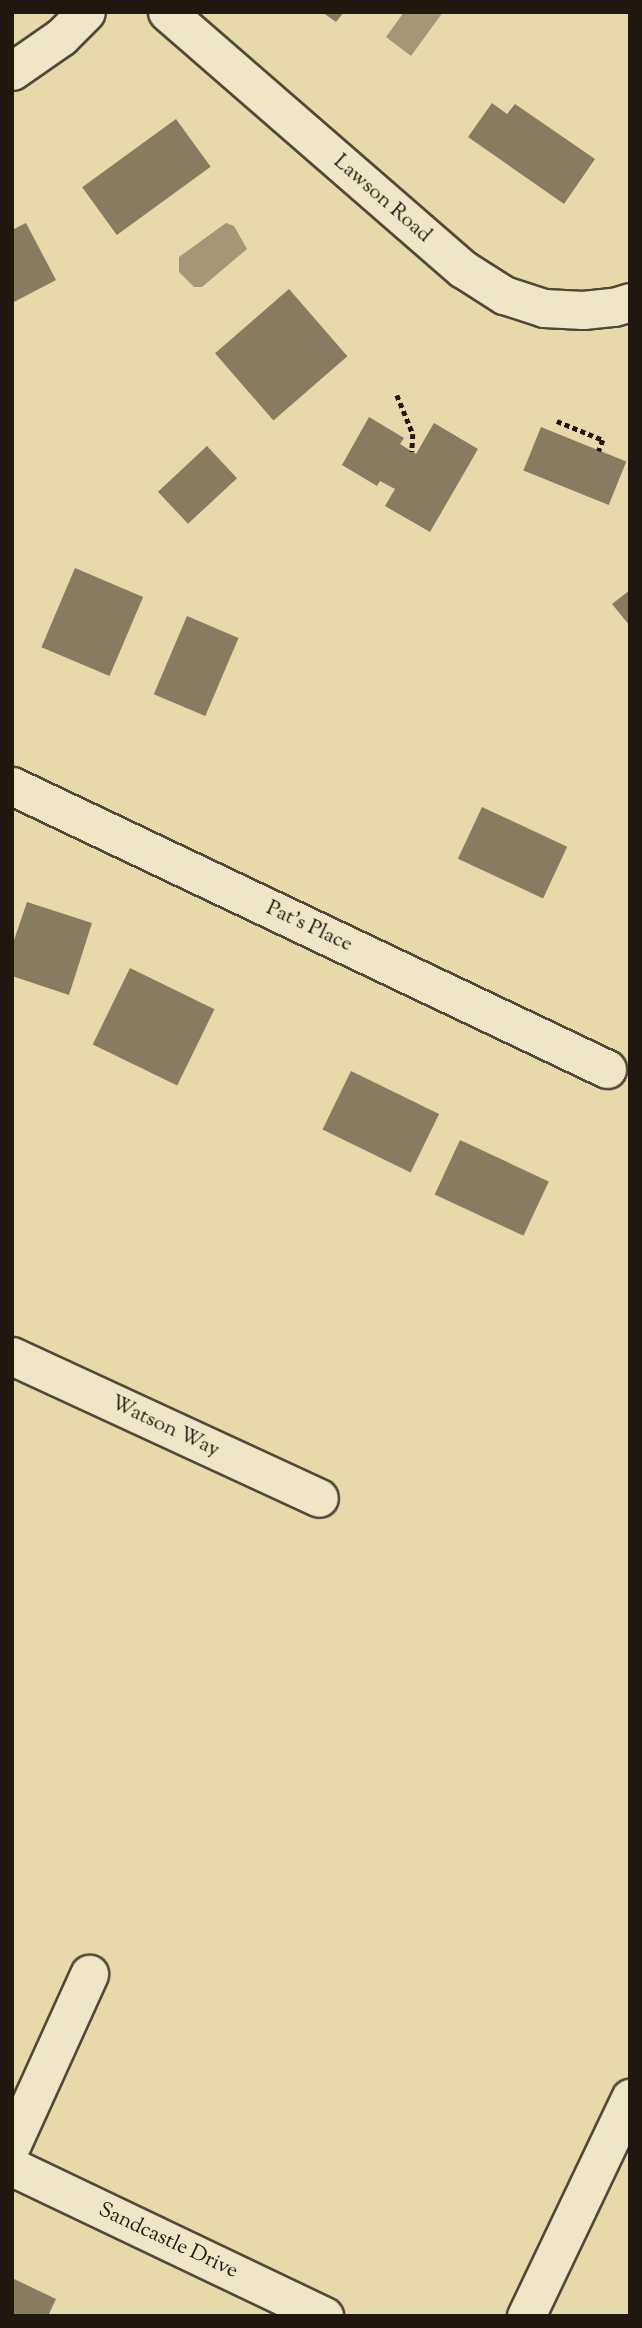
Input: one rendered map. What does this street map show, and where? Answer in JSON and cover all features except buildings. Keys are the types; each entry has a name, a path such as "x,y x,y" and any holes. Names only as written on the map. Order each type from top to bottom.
{"street":[{"path":"12,71 61,37 86,12"},
{"name":"Lawson Road","path":"167,12 463,269 504,296 544,308 583,310 614,307 630,302"},
{"name":"Pat's Place","path":"12,786 607,1069"},
{"name":"Watson Way","path":"12,1356 318,1498"},
{"path":"12,2144 89,1974"},
{"path":"526,2316 630,2098"},
{"name":"Sandcastle Drive","path":"12,2167 324,2316"}],"path":[{"path":"397,395 412,434 412,452"},
{"path":"557,421 603,440 599,451"}],"shaded area":[{"path":"404,12 443,12 411,56 386,37"},
{"path":"226,223 234,226 247,249 202,287 194,287 179,272 179,257"}]}
